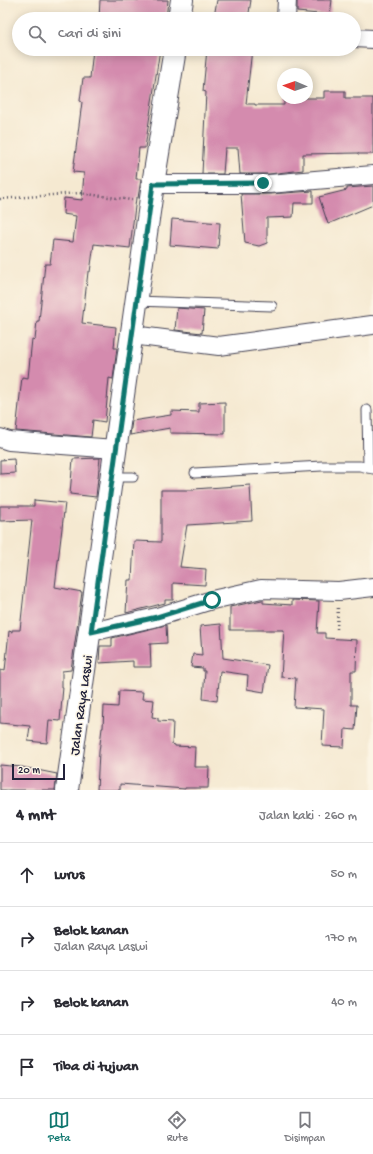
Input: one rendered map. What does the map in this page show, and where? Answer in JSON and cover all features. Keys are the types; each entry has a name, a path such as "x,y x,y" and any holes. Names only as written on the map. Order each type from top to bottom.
{"main road":[{"path":"180,12 182,0"},
{"name":"Jalan Raya Laswi","path":"67,790 91,632 122,477 115,449 152,193 174,56"}],"street":[{"path":"286,12 287,0"},
{"path":"361,38 373,39"},
{"path":"152,193 373,175"},
{"path":"132,335 219,346 372,325"},
{"path":"0,438 9,441 115,449"},
{"path":"91,632 157,617 212,600 261,589 339,591 373,587"}],"lane":[{"path":"137,301 272,306"},
{"path":"195,473 322,466 360,466 370,469 366,410"}],"path":[{"path":"0,199 79,193 152,193"}],"building":[{"path":"100,0 168,0 167,12 99,12"},
{"path":"217,0 251,0 249,12 215,12"},
{"path":"297,0 332,0 330,12 297,12"},
{"path":"92,56 159,56 145,148 139,148 136,179 141,179 138,198 136,198 130,248 94,244 90,272 88,272 82,323 116,327 114,348 117,348 113,379 109,378 105,422 93,420 91,437 16,431 22,377 28,378 32,339 35,340 37,321 39,321 45,264 50,264 53,240 73,242 76,216 63,214 64,198 82,200 84,173 73,172 82,102 80,101 83,78 90,78"},
{"path":"206,56 251,56 246,104 313,104 313,98 324,98 324,91 345,91 345,98 373,98 373,154 303,154 303,170 269,174 240,174 238,148 225,148 223,174 202,174 206,92 203,91"},
{"path":"373,186 373,205 328,224 319,197 347,190 347,188"},
{"path":"313,191 313,203 294,203 293,217 267,218 267,243 259,246 245,243 241,194 270,194"},
{"path":"172,219 220,223 218,249 170,245"},
{"path":"177,308 204,310 202,333 175,330"},
{"path":"225,402 225,434 170,433 170,428 130,435 132,421 171,415 171,411 199,412 199,403"},
{"path":"100,458 96,497 70,494 73,459"},
{"path":"14,459 15,473 0,474 0,460"},
{"path":"250,485 252,521 187,525 180,567 206,569 205,585 173,583 173,600 165,600 165,603 126,613 128,580 132,580 134,541 161,542 161,490 194,490"},
{"path":"34,500 65,503 55,587 82,592 71,670 62,671 63,687 60,721 49,720 47,743 28,741 30,726 0,723 0,670 5,671 9,631 12,632 12,630 20,630 32,520 0,521 0,506 34,506"},
{"path":"263,600 263,603 292,605 292,600 319,601 317,633 325,633 325,638 357,640 356,671 351,671 351,705 357,705 355,730 345,729 344,747 322,746 324,709 294,707 296,678 281,677 284,630 230,630 230,607"},
{"path":"221,624 223,658 268,665 264,692 247,689 248,675 220,671 217,701 203,699 205,671 203,671 203,668 191,667 193,654 202,655 200,626"},
{"path":"166,625 167,643 150,644 151,667 133,667 133,661 99,663 100,646 112,646 112,638"},
{"path":"119,691 143,692 142,699 154,700 152,717 158,718 158,721 173,722 172,744 175,746 195,747 194,767 209,767 208,788 185,789 120,784 120,790 97,790 104,706 118,707"},
{"path":"0,765 22,767 57,774 55,790 0,790"}],"route":[{"path":"212,600 157,617 91,632 115,449 153,184 263,183"}]}
